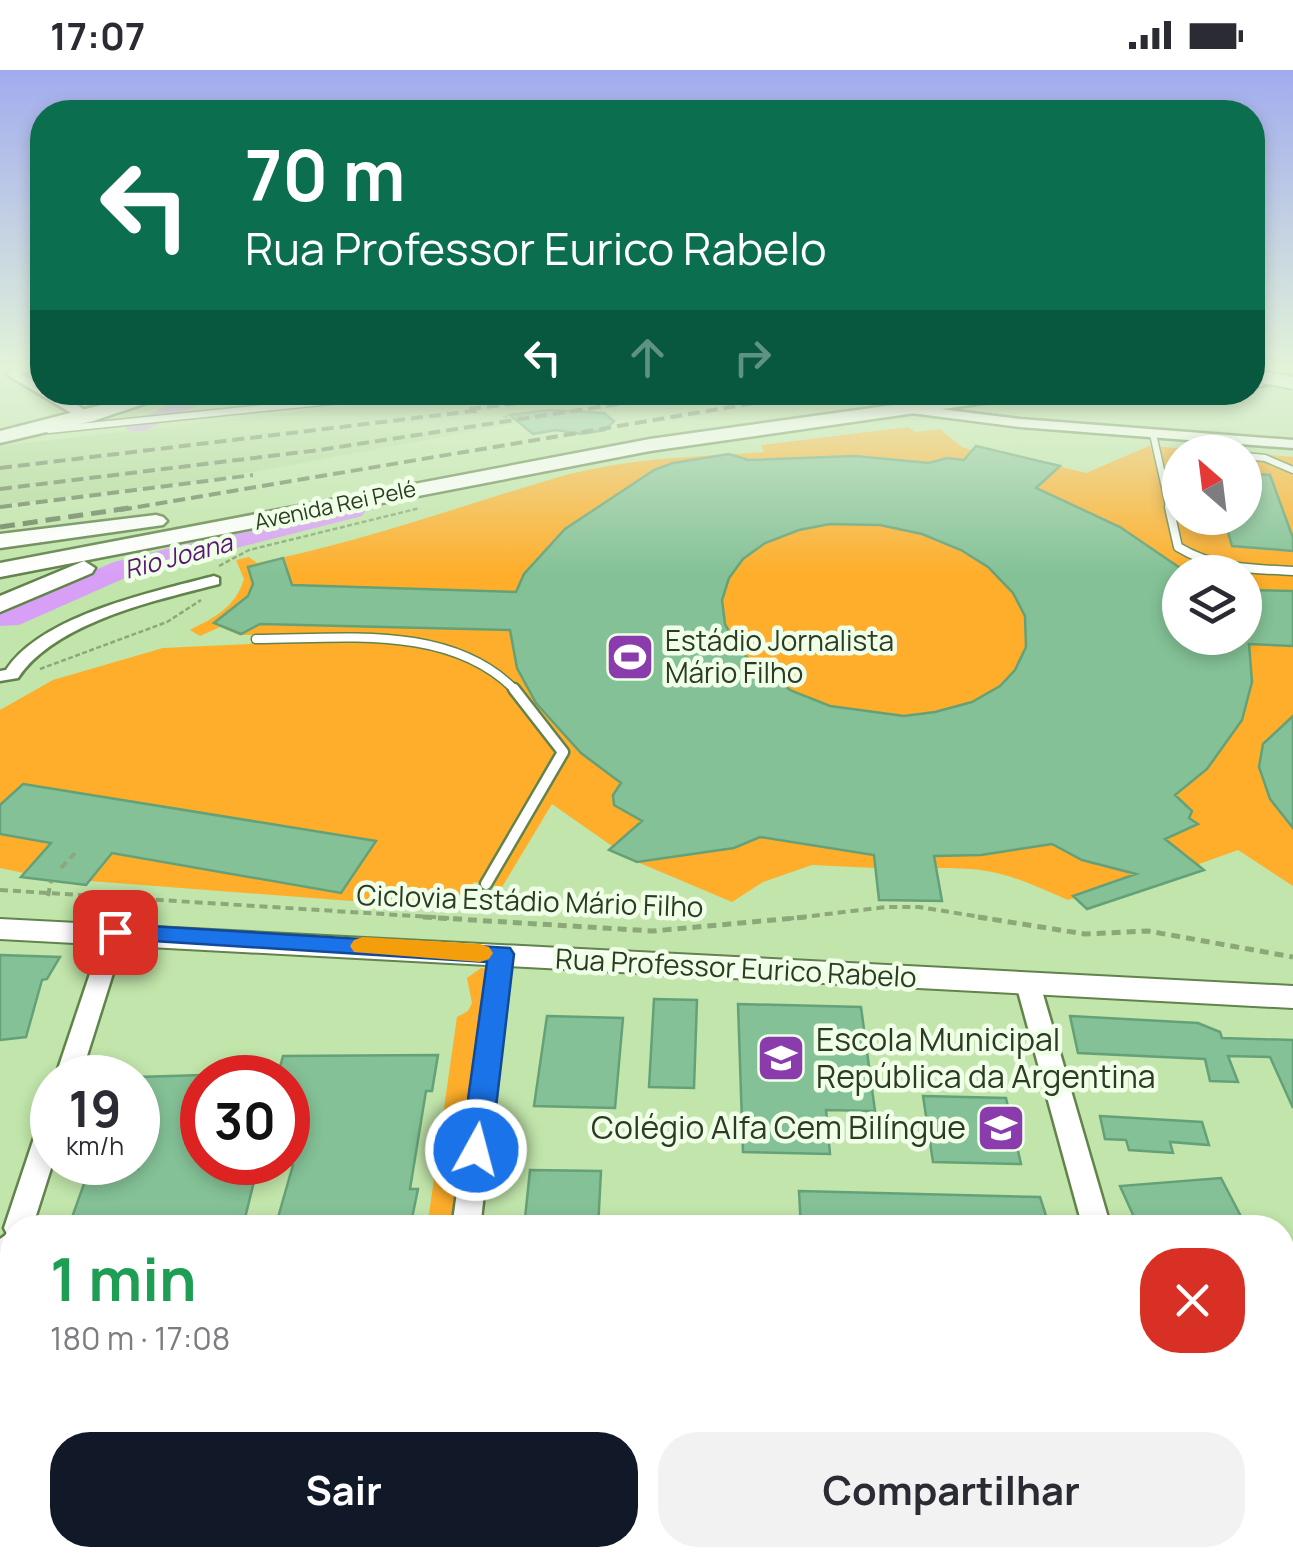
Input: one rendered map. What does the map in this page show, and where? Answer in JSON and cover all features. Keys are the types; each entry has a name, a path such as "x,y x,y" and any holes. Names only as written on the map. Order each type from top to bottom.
{"main road":[{"name":"Avenida Rei Pelé","path":"0,541 175,518 628,435"},
{"name":"Avenida Rei Pelé","path":"0,570 487,474 723,435"},
{"path":"487,474 503,458"},
{"path":"0,553 175,518"},
{"path":"0,605 89,567 270,518"}],"street":[{"path":"1164,435 1293,444"},
{"path":"0,676 12,674 27,653 88,622 149,598 214,582"},
{"name":"Rua Professor Eurico Rabelo","path":"0,928 1293,997"},
{"path":"75,1055 115,932"},
{"path":"468,1215 501,954"},
{"path":"1028,984 1094,1215"},
{"path":"22,1215 32,1185"}],"lane":[{"path":"1153,435 1178,547 1193,558 1218,566 1293,571"},
{"path":"1262,458 1293,470"},
{"path":"256,638 408,642 475,660 496,672 512,689 563,752 486,884"}],"path":[{"path":"34,672 167,622 193,608 214,582 222,563 245,551 430,506"},
{"path":"60,868 75,853"},
{"path":"48,896 51,881"},
{"name":"Ciclovia Estádio Mário Filho","path":"0,890 48,896 653,930 704,929 872,908 920,907 1085,934 1148,931 1293,957"}],"shaded area":[{"path":"97,435 454,435 214,479 0,505 0,446"},
{"path":"844,435 947,435 971,450 976,446 1086,473 1149,446 1162,447 1162,535 1262,535 1262,454 1293,457 1293,886 1238,850 1199,864 1204,870 1087,909 1075,898 1068,900 1005,875 957,868 936,868 942,901 879,900 875,868 812,865 763,882 732,902 609,850 612,846 552,804 502,887 474,882 455,909 90,881 86,885 21,877 24,873 0,868 0,710 53,680 163,648 250,644 259,635 239,635 220,627 200,636 190,630 216,616 235,597 244,579 236,560 249,557 257,563 332,546 578,472 657,459 764,452 761,445"},
{"path":"481,968 494,970 458,1215 429,1215 457,1017 468,1011 472,1003 467,978"}],"building":[{"name":"Estádio Jornalista Mário Filho","path":"976,446 1060,466 1036,488 1120,527 1162,556 1162,655 1250,655 1252,682 1242,720 1207,769 1175,795 1192,811 1189,818 1198,824 1165,839 1204,870 1087,909 1073,896 1136,874 1082,860 1052,844 981,855 934,856 942,901 879,900 874,855 760,837 734,848 637,862 609,850 642,821 614,805 613,795 621,783 581,753 536,703 517,668 510,630 260,624 241,634 214,623 248,596 253,584 248,567 283,558 292,585 516,592 524,574 565,529 654,470 673,463 729,454 748,460 855,456 929,463 947,458 964,460","holes":["830,524 880,525 922,534 961,550 988,567 1013,593 1025,616 1026,647 1015,670 1000,686 972,702 904,716 830,706 792,691 760,671 738,648 725,624 722,600 729,578 743,559 765,543"]},
{"path":"1262,474 1270,475 1293,538 1293,551 1232,546 1229,535 1262,535"},
{"name":"Estádio Jornalista Mário Filho","path":"1262,590 1293,591 1293,646 1262,645"},
{"path":"1293,716 1293,828 1270,799 1259,767 1263,744"},
{"path":"23,784 376,841 341,893 112,853 86,885 21,877 51,843 0,834 0,805"},
{"path":"0,955 60,957 47,979 42,980 26,1037 0,1040"},
{"path":"654,999 697,1000 694,1088 649,1087"},
{"name":"Escola Municipal República da Argentina","path":"738,1004 861,1007 875,1111 826,1110 830,1154 743,1152"},
{"path":"547,1016 623,1018 615,1108 534,1106"},
{"path":"1070,1016 1198,1023 1220,1032 1222,1038 1293,1040 1293,1108 1270,1057 1228,1056 1238,1082 1210,1081 1205,1059 1078,1053"},
{"path":"438,1055 432,1091 426,1091 410,1189 418,1189 413,1215 279,1215 287,1185 310,1185 310,1056"},
{"path":"160,1076 180,1076 180,1185 253,1185 246,1215 73,1215 84,1185 160,1185"},
{"path":"923,1096 1006,1098 1021,1164 933,1162"},
{"path":"1100,1116 1202,1122 1209,1145 1170,1142 1173,1153 1129,1150 1126,1140 1105,1139"},
{"path":"530,1170 601,1171 599,1215 525,1215"},
{"path":"1221,1178 1240,1215 1133,1215 1120,1186"},
{"path":"799,1191 1040,1197 1046,1215 800,1215"}],"waterway":[{"name":"Rio Joana","path":"8,619 124,568 353,510"}],"railway":[{"path":"0,468 276,435"},
{"path":"0,489 418,435"},
{"path":"120,510 566,435"},
{"path":"0,507 253,475"},
{"path":"0,527 136,507"}],"slow traffic":[{"path":"363,946 480,953"}],"place":[{"name":"Estádio Jornalista Mário Filho","path":"630,657"},
{"name":"Escola Municipal República da Argentina","path":"781,1058"},
{"name":"Colégio Alfa Cem Bilíngue","path":"1001,1128"}],"route":[{"path":"115,932 501,954 476,1150"}]}
